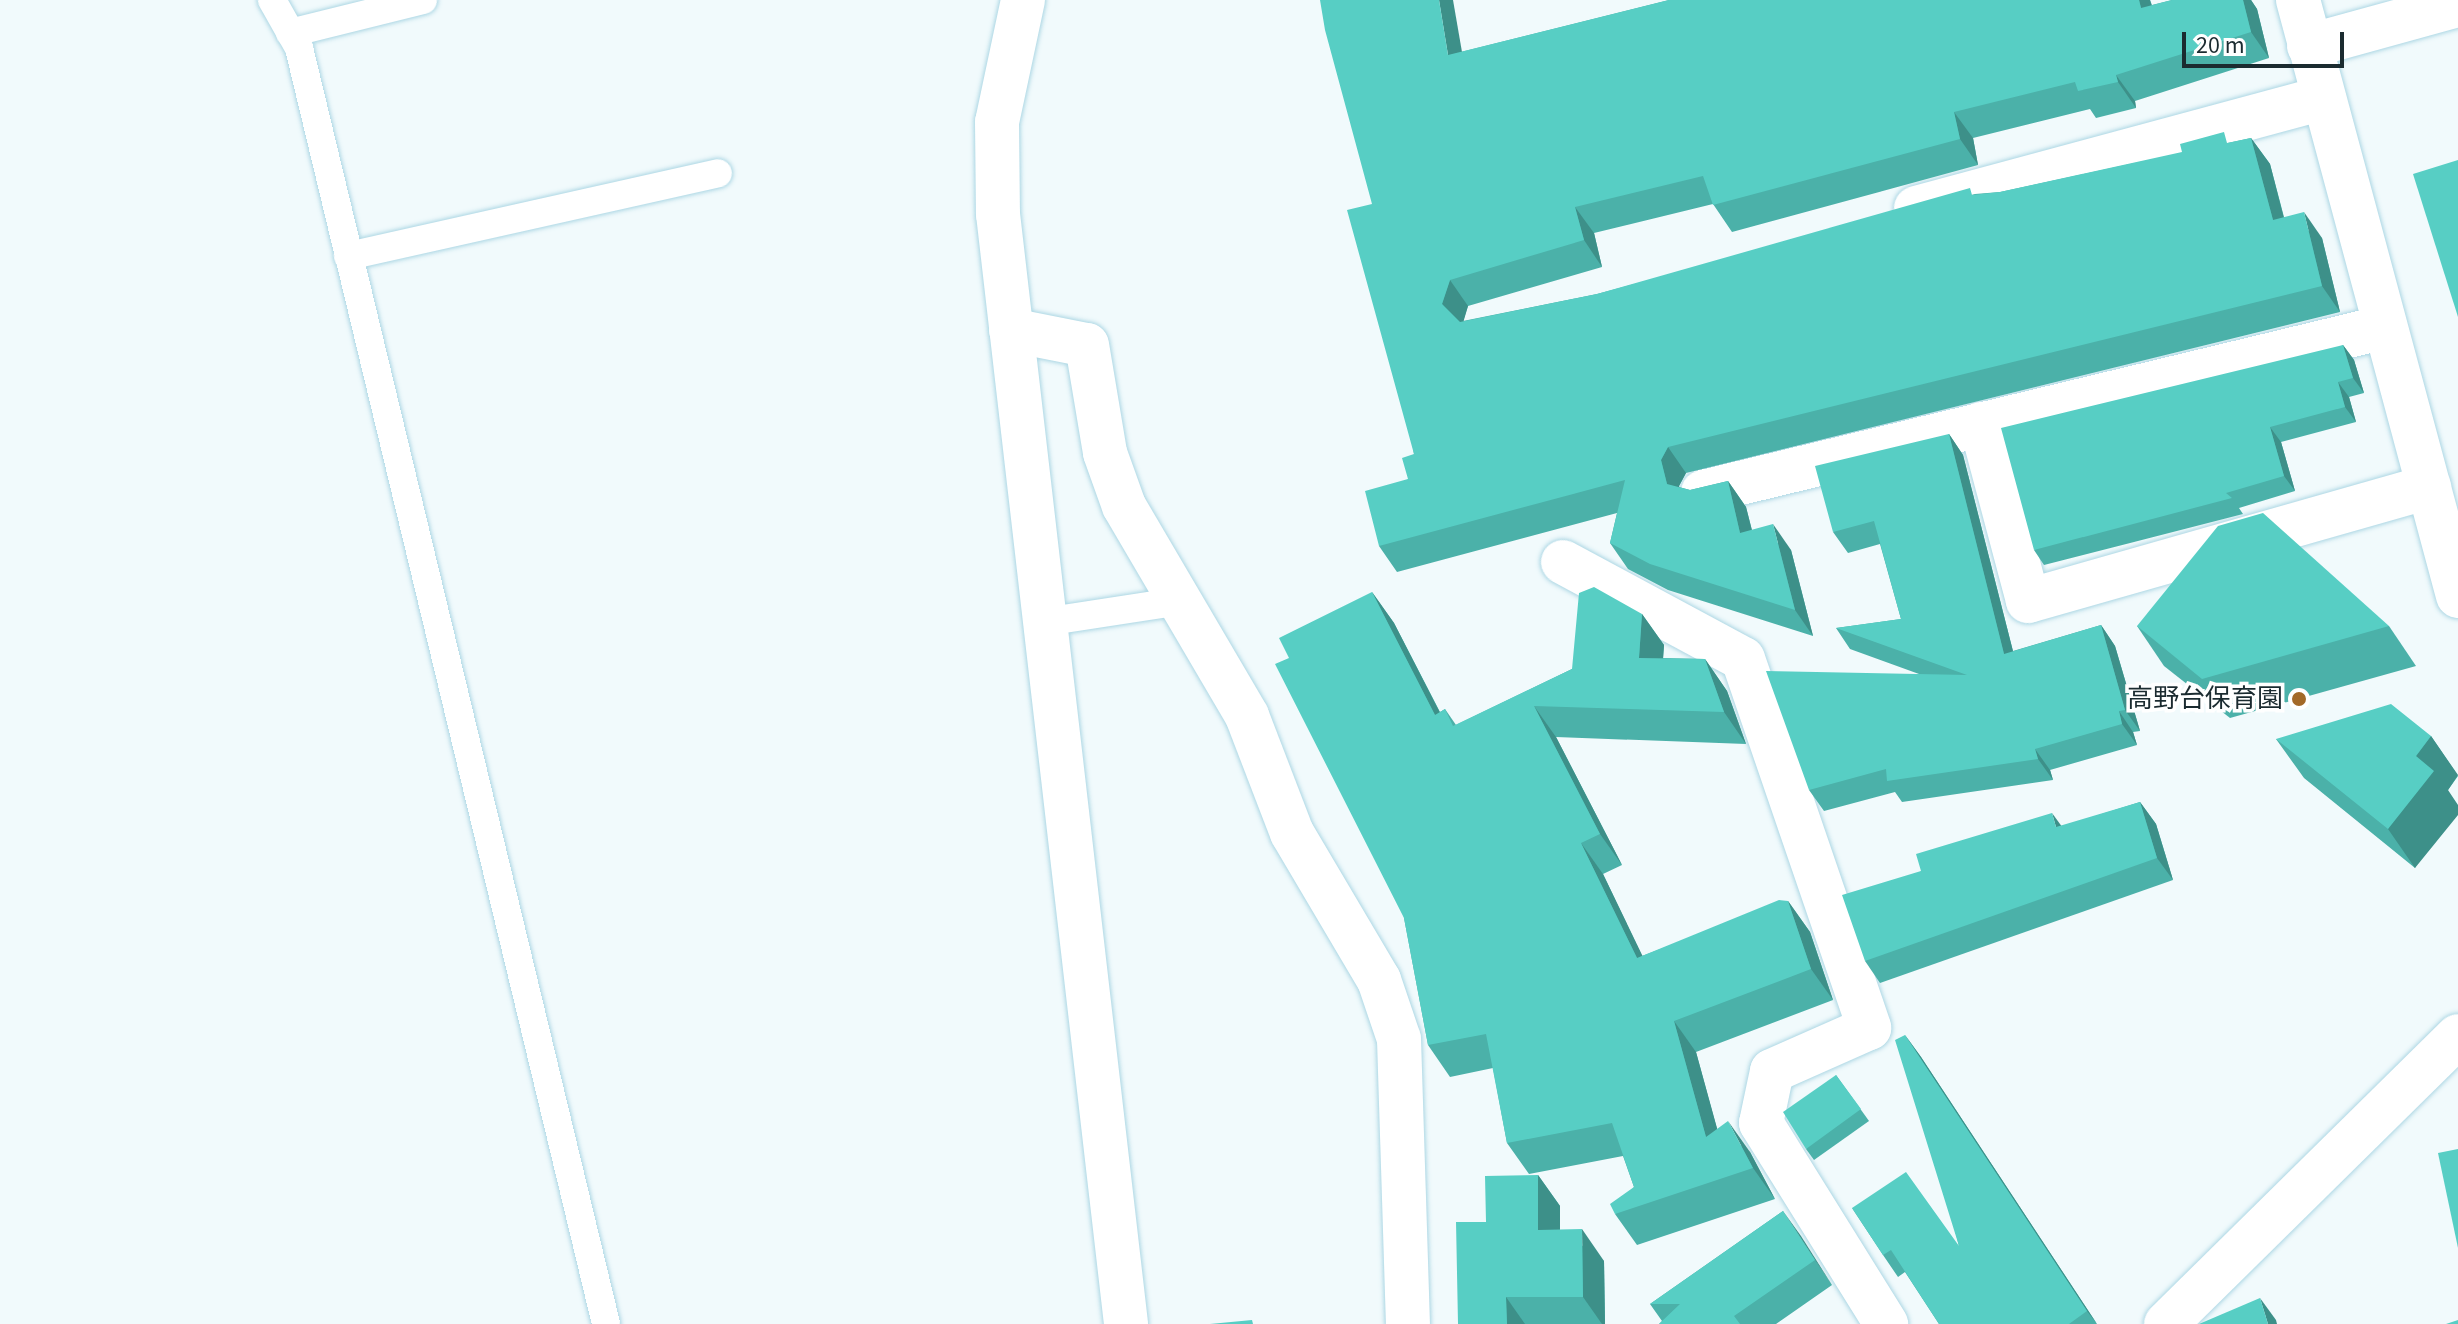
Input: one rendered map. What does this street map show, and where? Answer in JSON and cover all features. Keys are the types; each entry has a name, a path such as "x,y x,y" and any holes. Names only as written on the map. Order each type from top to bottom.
{"street":[{"path":"1023,0 997,122 1011,330 1126,1324"},
{"path":"2298,0 2458,596"},
{"path":"2309,46 2458,5"},
{"path":"1881,217 2323,98"},
{"path":"1703,492 2385,327"},
{"path":"1011,330 1087,345 1105,453 1124,506 1247,716 1292,833 1379,980 1399,1039 1408,1324"},
{"path":"1981,424 2028,601 2429,487"},
{"path":"1563,562 1743,659 1869,1028 1772,1071 1761,1123 1886,1324"},
{"path":"2166,1324 2458,1036"}],"lane":[{"path":"272,0 290,33 348,256 606,1324"},
{"path":"290,33 423,0"},
{"path":"348,256 718,173"},
{"path":"1044,622 1182,601"}],"building":[{"path":"1320,0 1439,0 1448,55 1669,0 2139,0 2141,8 2172,0 2243,0 2251,32 2116,75 2118,82 2078,91 2075,82 1954,112 1960,139 1713,205 1703,176 1575,207 1584,240 1450,280 1442,304 1460,322 1597,294 1970,188 1972,195 2000,192 2182,152 2180,144 2224,132 2227,143 2251,138 2273,220 2304,212 2322,286 1668,447 1661,460 1667,484 1690,490 1728,481 1740,533 1773,524 1795,610 1650,564 1610,543 1625,480 1379,546 1365,491 1408,479 1402,458 1414,454 1347,210 1372,204 1325,30"},
{"path":"2458,160 2458,317 2413,174"},
{"path":"2343,345 2353,378 2338,382 2345,407 2270,427 2284,476 2226,493 2232,498 2034,550 2001,428"},
{"path":"1949,434 2004,654 2101,625 2125,710 2119,711 2122,724 2035,749 2038,759 1887,781 1886,769 1809,790 1766,671 1967,675 1836,628 1901,619 1874,521 1833,532 1815,466"},
{"path":"2263,513 2389,626 2202,679 2137,626 2218,526"},
{"path":"1594,587 1642,614 1639,658 1705,659 1724,712 1534,706 1600,834 1581,843 1637,958 1779,900 1788,901 1811,969 1674,1021 1706,1137 1728,1121 1753,1168 1615,1214 1610,1204 1634,1187 1612,1123 1507,1143 1486,1034 1428,1045 1404,918 1275,664 1289,658 1279,638 1372,592 1435,715 1445,709 1453,726 1572,669 1579,593"},
{"path":"2391,704 2431,736 2416,756 2434,771 2388,829 2276,739"},
{"path":"2140,802 2157,858 1865,961 1842,895 1921,871 1916,854 2052,813 2056,827"},
{"path":"1905,1035 2087,1311 2069,1324 1939,1324 1891,1250 1883,1255 1852,1208 1906,1172 1959,1246 1895,1040"},
{"path":"1836,1075 1861,1109 1806,1149 1783,1112"},
{"path":"2458,1149 2458,1248 2438,1153"},
{"path":"1538,1175 1538,1230 1582,1229 1583,1297 1506,1297 1507,1324 1458,1324 1456,1222 1486,1222 1485,1176"},
{"path":"1783,1211 1815,1260 1734,1316 1740,1324 1659,1324 1680,1304 1650,1304"},
{"path":"2260,1298 2268,1324 2199,1324"},
{"path":"1252,1320 1253,1324 1210,1324"}],"place":[{"name":"高野台保育園","path":"2299,699"}]}
